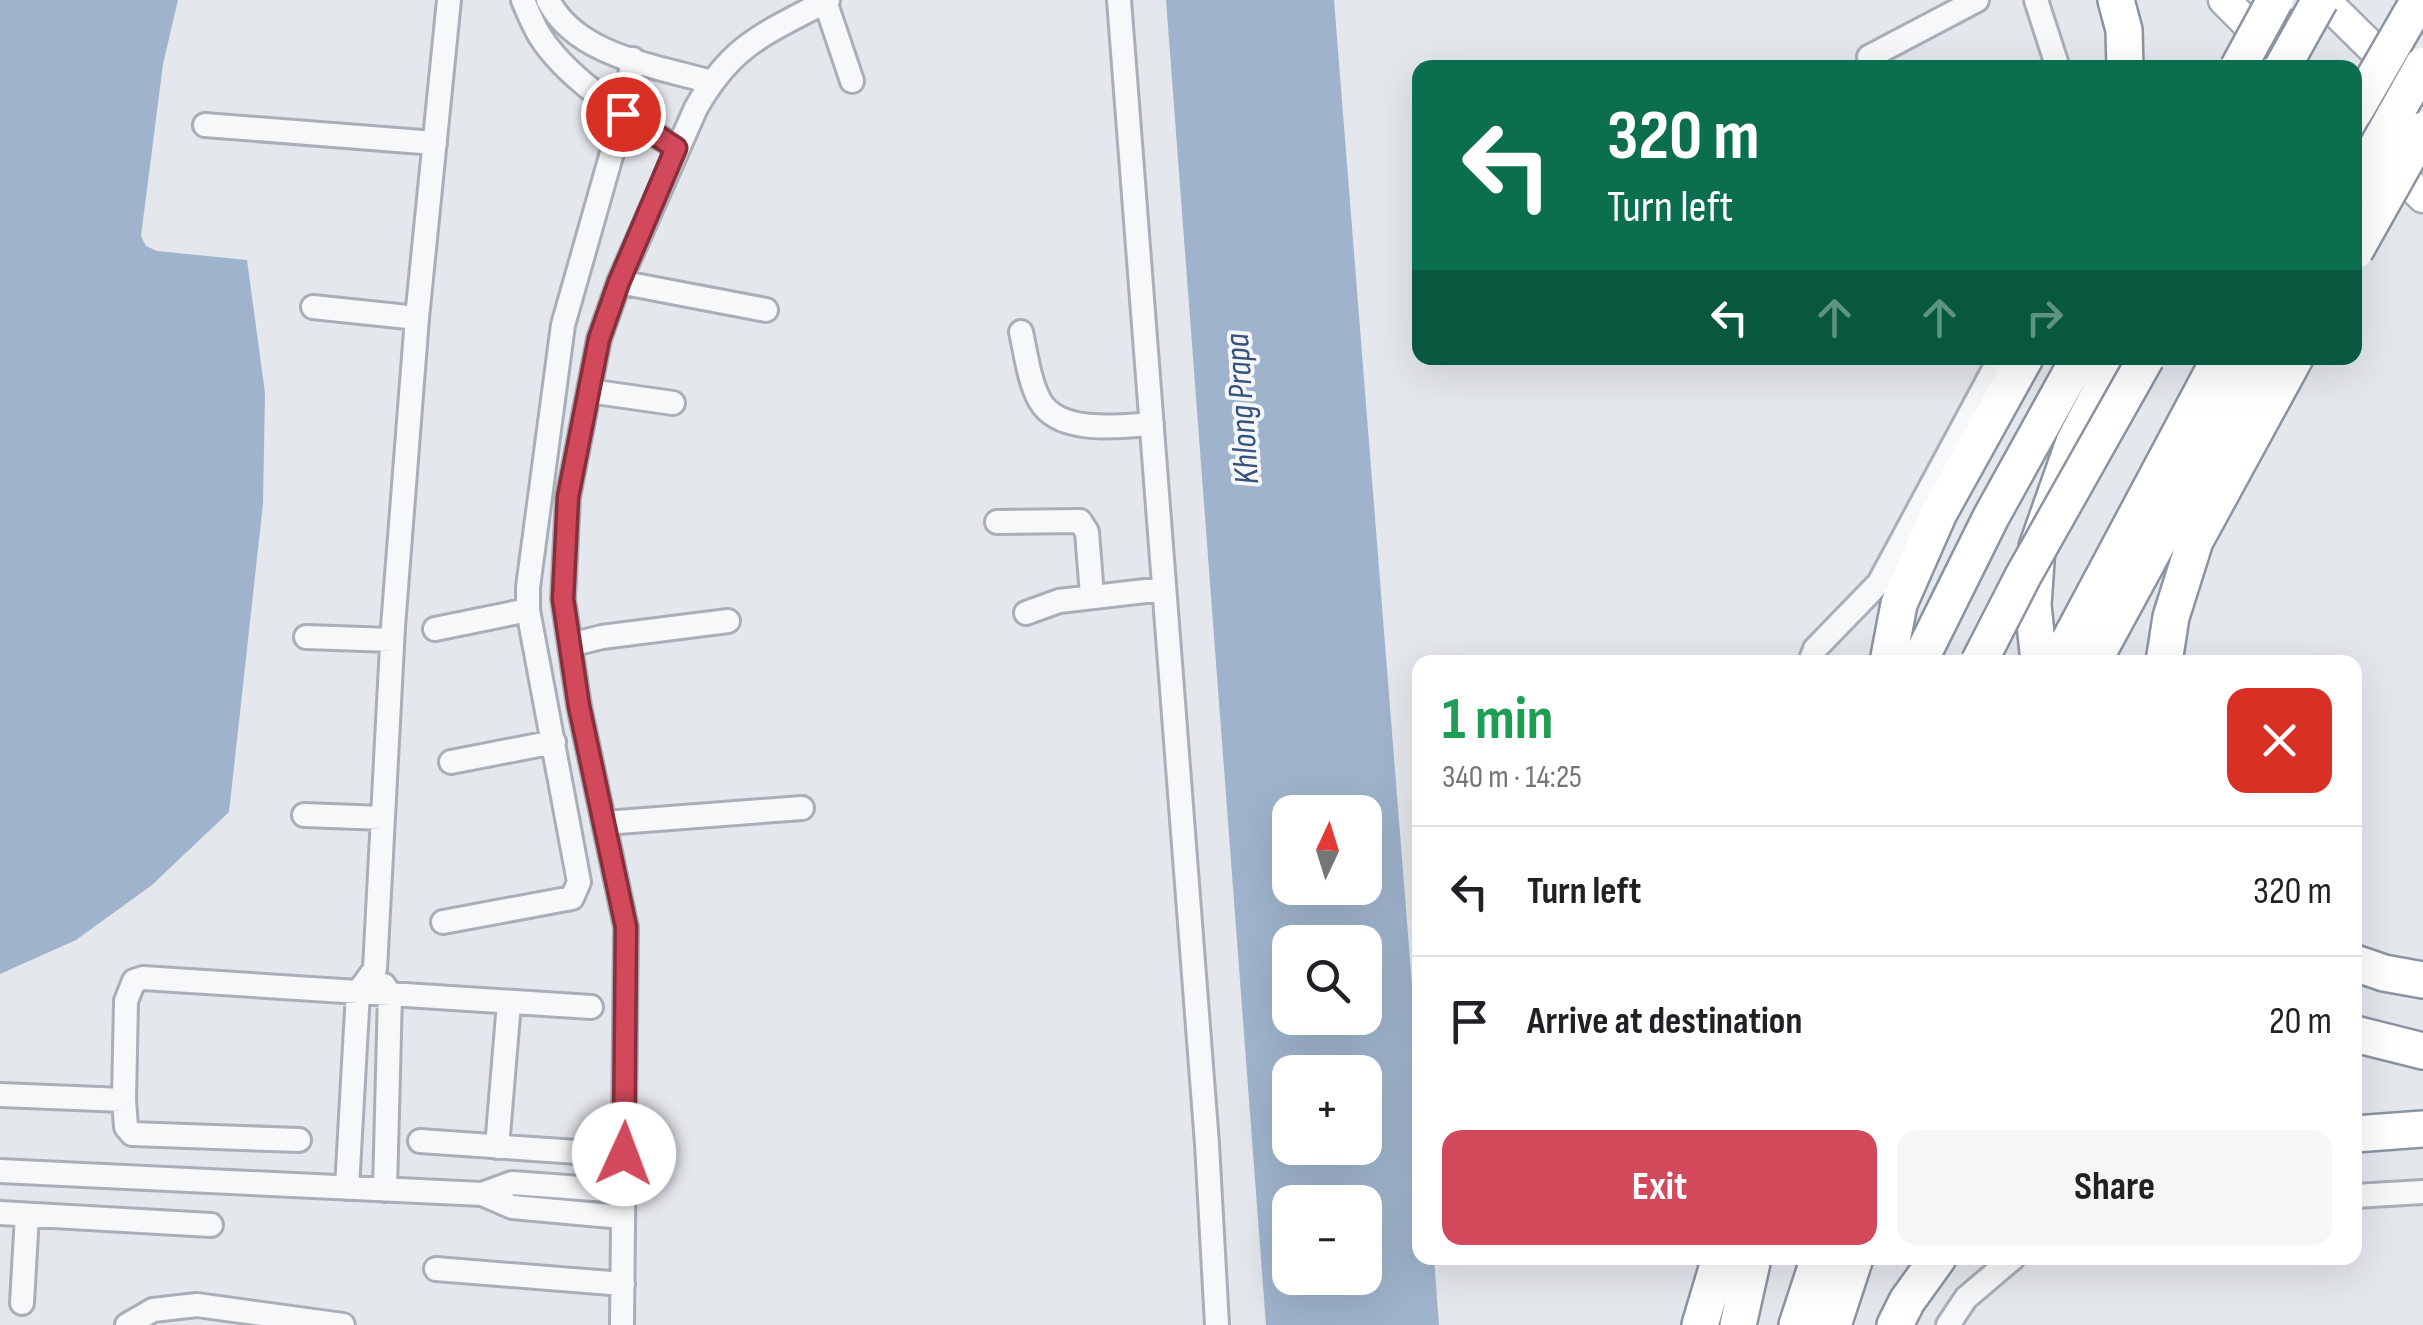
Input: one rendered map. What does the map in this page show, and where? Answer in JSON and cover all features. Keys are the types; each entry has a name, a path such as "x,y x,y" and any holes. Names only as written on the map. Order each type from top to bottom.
{"highway":[{"path":"2116,0 2124,30 2126,60"},
{"path":"2242,60 2275,0"},
{"path":"2287,60 2322,0"},
{"path":"2312,60 2346,0"},
{"path":"2362,99 2418,0"},
{"path":"2362,174 2423,65"},
{"path":"2362,238 2423,130"},
{"path":"1889,655 1899,604 1939,512 2021,365"},
{"path":"1922,655 1991,517 2100,365"},
{"path":"2037,655 2032,605 2037,547 2102,365"},
{"path":"1984,655 2023,576 2142,365"},
{"path":"2062,655 2216,365"},
{"path":"2096,655 2254,365"},
{"path":"2165,655 2171,617 2195,540 2290,365"},
{"path":"2362,965 2384,974 2423,980"},
{"path":"2362,1036 2423,1051"},
{"path":"2362,1134 2423,1130"},
{"path":"1700,1325 1718,1265"},
{"path":"1738,1325 1751,1265"},
{"path":"1797,1325 1817,1265"},
{"path":"1834,1325 1853,1265"},
{"path":"1895,1325 1906,1301 1933,1265"}],"main road":[{"path":"2224,0 2284,60"},
{"path":"2322,0 2423,98"},
{"path":"2362,137 2423,197"}],"street":[{"path":"347,1188 358,992 375,968 392,640 417,318 449,0"},
{"path":"523,0 540,38 571,71 623,114 676,148"},
{"path":"548,0 557,18 580,38 711,82"},
{"path":"1119,0 1207,1144 1217,1325"},
{"path":"1869,57 1977,0"},
{"path":"2036,0 2055,60"},
{"path":"622,1325 626,927 579,706 563,599 568,497 599,339 676,148 711,82 746,44 827,1 852,81"},
{"path":"443,922 560,901 572,898 576,892 578,869 528,610 530,570 563,324 623,114 634,59"},
{"path":"205,125 435,143"},
{"path":"619,282 766,310"},
{"path":"313,308 417,318"},
{"path":"1020,332 1039,400 1055,417 1108,426 1152,424"},
{"path":"1813,655 1880,583 1996,365"},
{"path":"590,391 673,403"},
{"path":"997,522 1080,520 1088,532 1092,596"},
{"path":"1026,613 1059,601 1163,589"},
{"path":"435,629 528,610"},
{"path":"570,645 602,637 728,621"},
{"path":"306,636 392,640"},
{"path":"451,762 554,742"},
{"path":"605,824 802,808"},
{"path":"304,815 383,818"},
{"path":"375,968 390,994 385,1190"},
{"path":"299,1140 132,1134 126,1127 124,1100 126,1001 134,981 143,978 591,1007"},
{"path":"497,1147 509,1003"},
{"path":"0,1095 124,1100"},
{"path":"420,1141 577,1152"},
{"path":"0,1171 482,1194 512,1207 622,1217"},
{"path":"482,1194 512,1182 622,1191"},
{"path":"2362,1196 2423,1192"},
{"path":"0,1213 211,1224"},
{"path":"22,1304 27,1214"},
{"path":"1948,1325 1966,1298 2005,1265"},
{"path":"436,1269 622,1284"},
{"path":"127,1325 154,1310 197,1305 342,1325"}],"water":[{"path":"0,0 178,0 163,64 141,236 146,246 157,251 247,260 265,393 263,504 229,812 152,885 76,940 0,974"},
{"name":"Khlong Prapa","path":"1166,0 1334,0 1412,985 1412,1265 1435,1265 1439,1325 1266,1325"}],"route":[{"path":"623,114 676,148 599,339 568,497 563,599 579,706 626,927 624,1154"}]}
